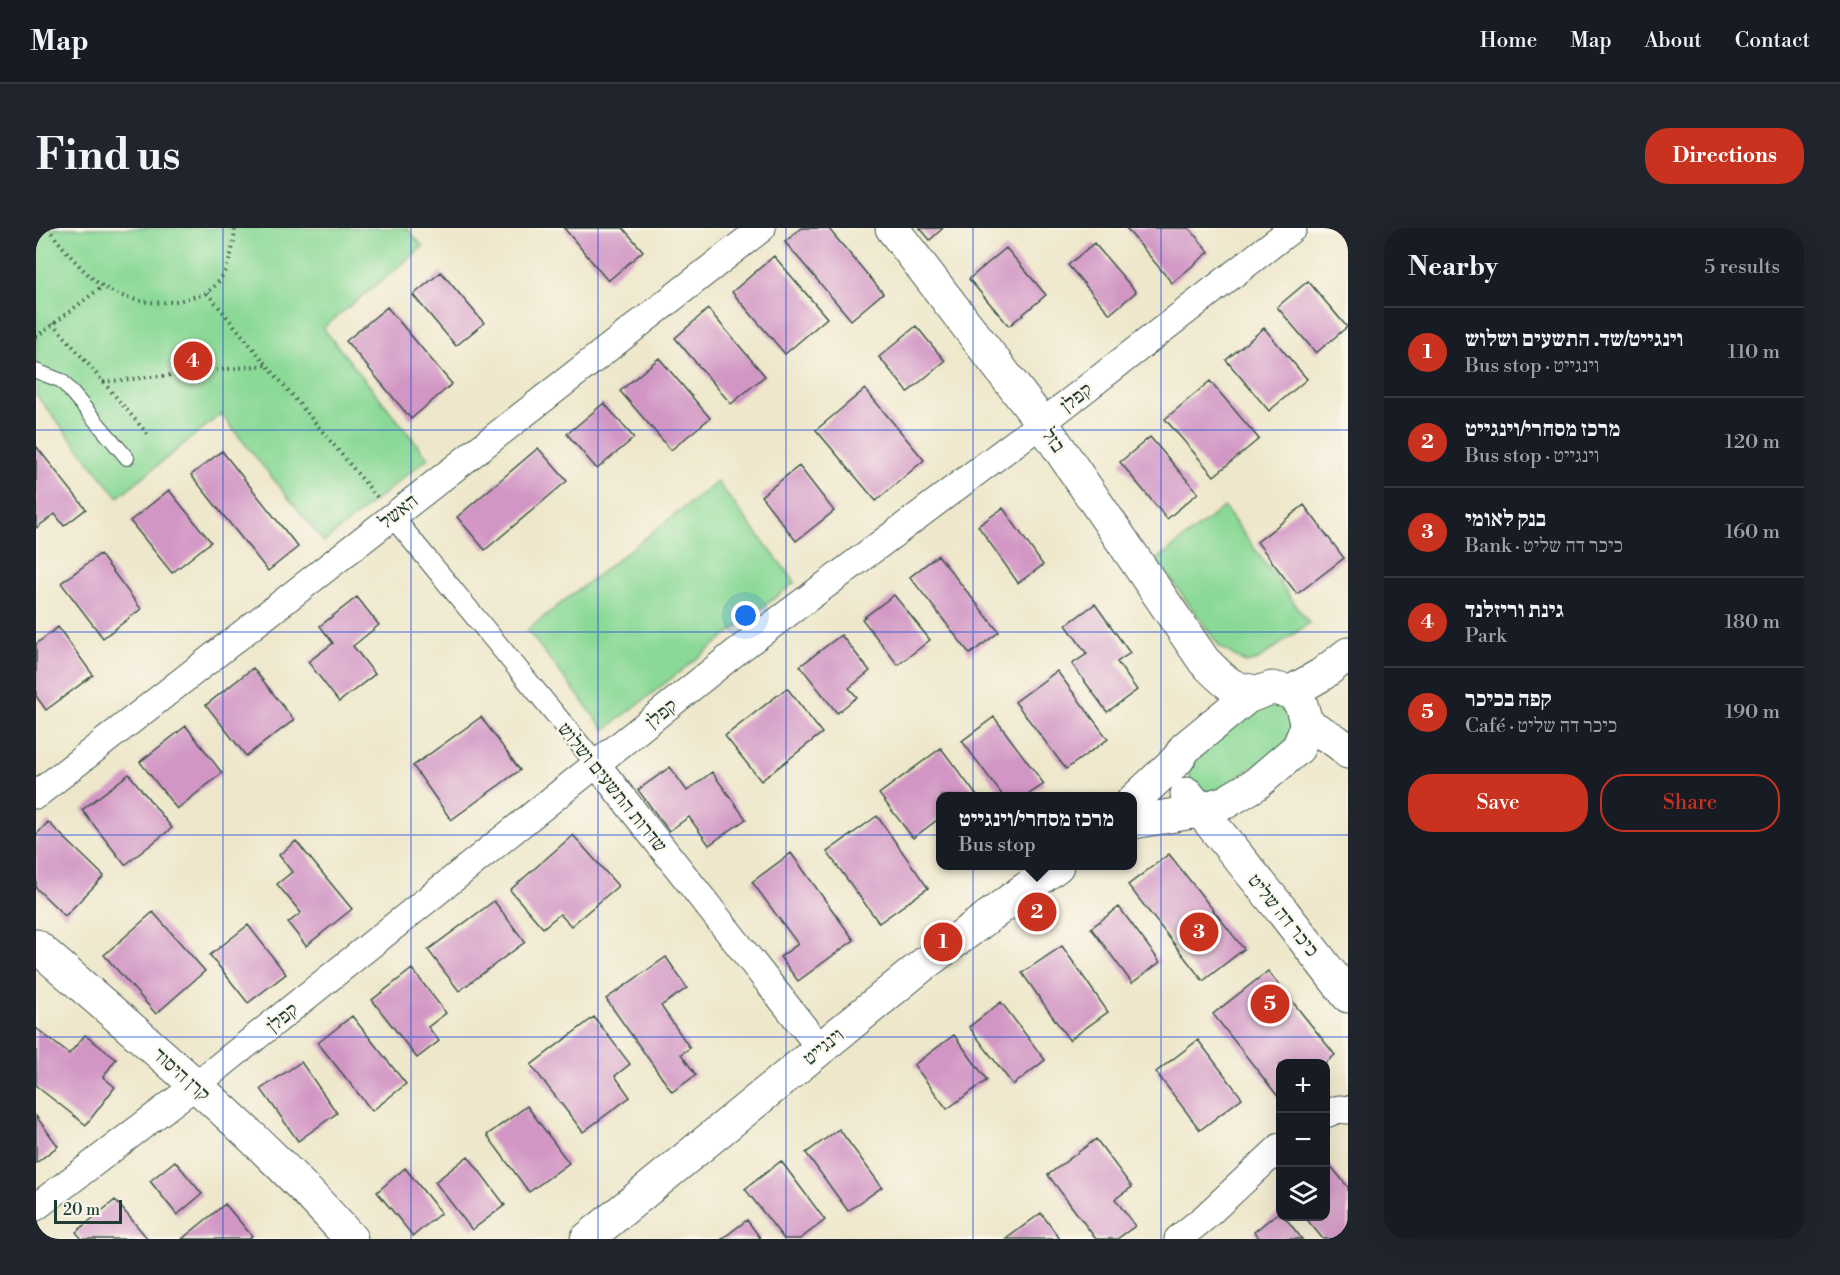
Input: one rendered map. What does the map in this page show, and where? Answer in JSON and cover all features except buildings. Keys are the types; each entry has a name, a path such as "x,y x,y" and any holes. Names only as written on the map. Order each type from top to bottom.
{"street":[{"name":"האשל","path":"36,795 397,522 762,228"},
{"name":"בזל","path":"892,228 1042,423 1204,661 1232,687 1289,702"},
{"name":"קפלן","path":"36,1207 196,1085 736,652 1042,423 1293,228"},
{"name":"שדרות התשעים ושלוש","path":"397,522 597,765 820,1048"},
{"path":"1289,702 1348,654"},
{"name":"בזל","path":"1188,747 1205,726 1210,714 1212,693 1204,661"},
{"path":"1137,797 1188,747 1247,697 1289,702 1317,732 1340,742 1348,752"},
{"path":"1137,821 1201,811 1226,802 1256,784 1298,748 1304,734 1289,702"},
{"path":"1188,747 1180,781 1201,811"},
{"name":"כיכר דה שליט","path":"1201,811 1348,996"},
{"name":"וינגייט","path":"587,1237 924,964 1053,870"},
{"name":"קרן היסוד","path":"36,946 196,1085 323,1207 351,1239"},
{"path":"1328,1113 1338,1109 1348,1110"},
{"path":"1178,1239 1276,1153"},
{"name":"קרן היסוד","path":"323,1207 366,1239"}],"lane":[{"path":"36,371 62,381 127,458"}],"path":[{"path":"48,228 63,249 103,286 124,297 153,303 180,301 207,293 221,277 234,248 236,228"},
{"path":"36,336 103,286"},
{"path":"207,293 397,522"},
{"path":"53,323 150,437"},
{"path":"103,382 267,365"}],"green space":[{"path":"36,228 407,228 423,247 323,328 428,458 324,542 221,414 118,497 36,395"},
{"path":"717,482 795,582 605,730 527,630"},
{"path":"1224,507 1309,623 1258,660 1246,663 1220,647 1157,560"},
{"path":"1253,703 1289,706 1292,742 1210,795 1192,782 1189,774 1190,761"}],"place":[{"name":"גינת וריזלנד","path":"193,361"},
{"name":"מרכז מסחרי/וינגייט","path":"1037,912"},
{"name":"בנק לאומי","path":"1199,932"},
{"name":"וינגייט/שד. התשעים ושלוש","path":"943,942"},
{"name":"קפה בכיכר","path":"1270,1004"}]}
